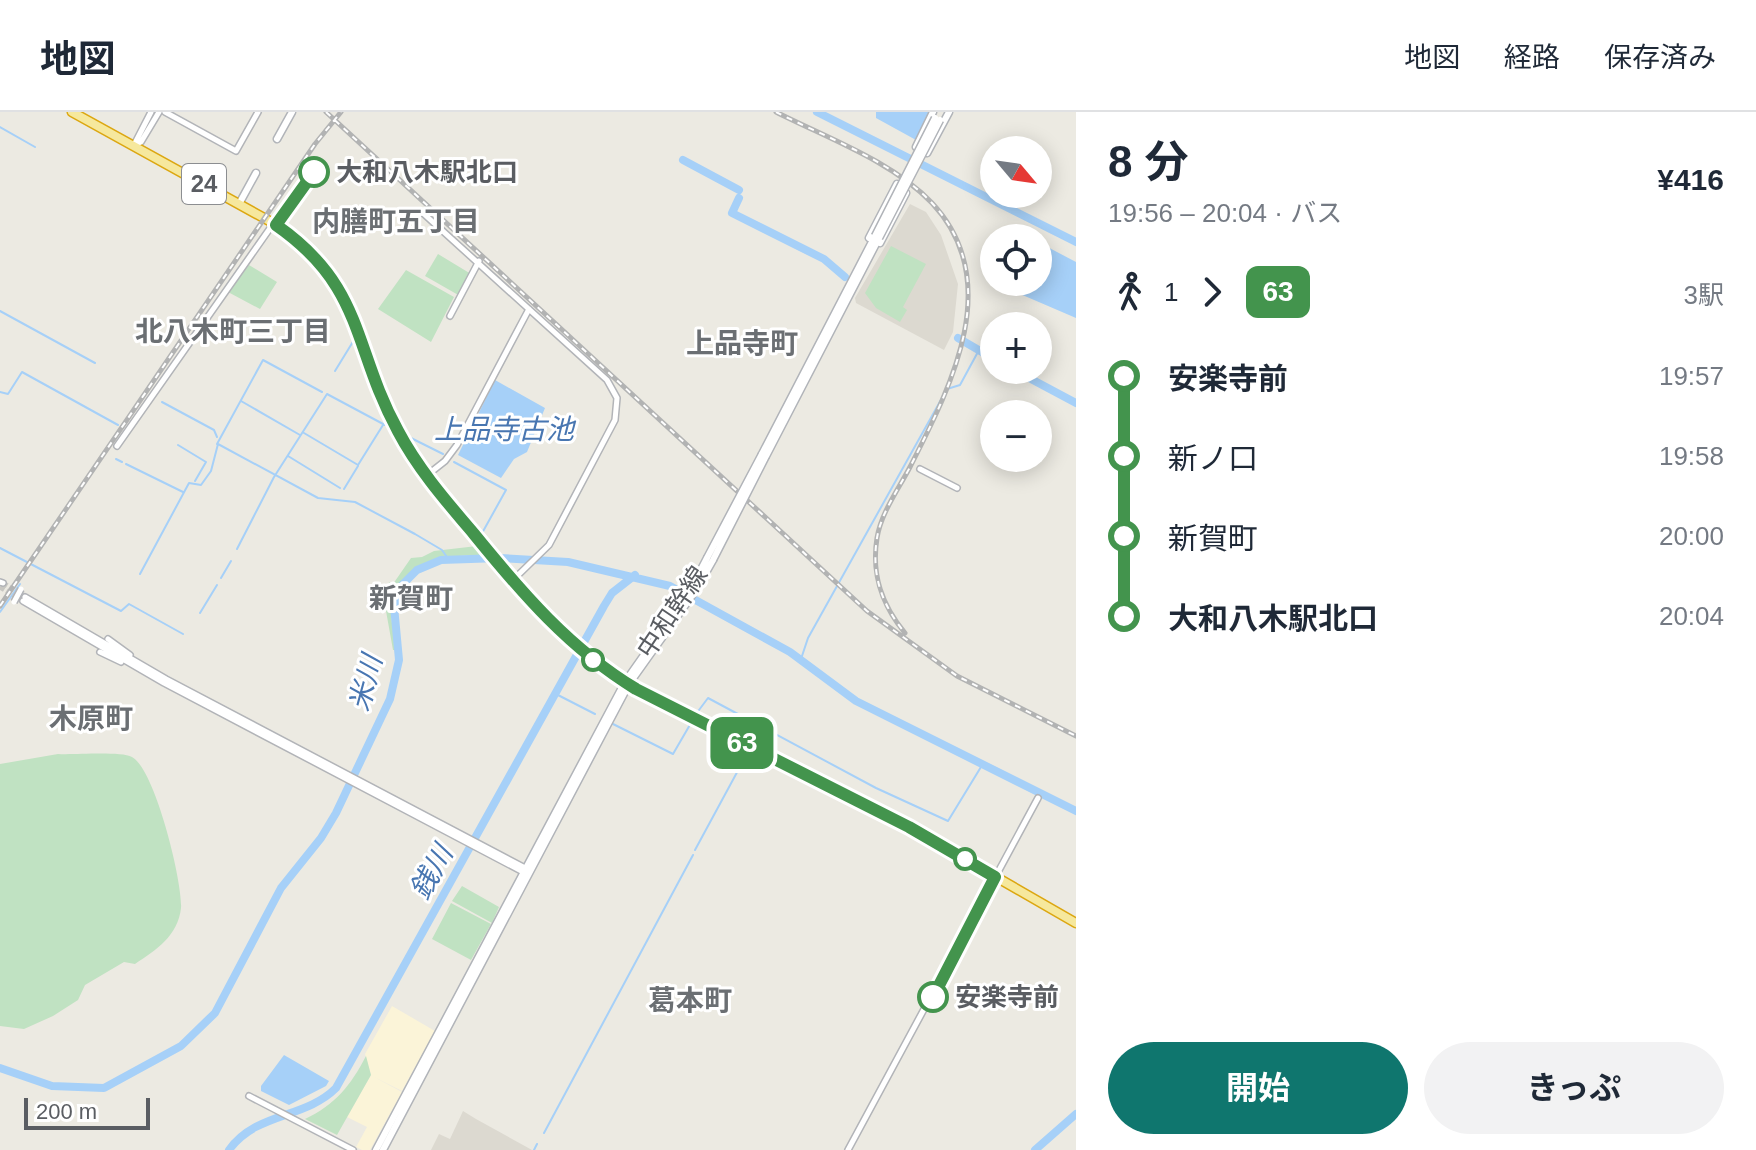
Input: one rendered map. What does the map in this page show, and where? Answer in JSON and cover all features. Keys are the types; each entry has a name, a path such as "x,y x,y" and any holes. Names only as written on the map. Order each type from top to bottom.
{"highway":[{"name":"24","path":"72,112 273,223 315,257 339,286 390,415 426,476 486,550 580,650 627,683 909,827 1076,923"}],"main road":[{"path":"277,139 292,112"},
{"path":"922,150 940,114"},
{"path":"922,150 940,114"},
{"name":"中和幹線","path":"376,1150 627,683 692,591 710,559 940,114"},
{"path":"239,204 256,173"},
{"path":"843,301 849,277 897,184"},
{"path":"843,301 854,293 906,193"},
{"name":"中和幹線","path":"383,1150 526,871"}],"street":[{"path":"133,146 151,112"},
{"path":"133,146 141,142 162,112 236,151 258,112"},
{"path":"910,173 922,150"},
{"path":"424,214 607,380 618,404 615,420 542,554 513,580"},
{"path":"117,446 273,223"},
{"path":"450,316 479,261"},
{"path":"426,476 445,461 457,445 529,309"},
{"path":"920,469 957,488"},
{"path":"14,602 21,589"},
{"path":"24,599 140,666 526,871"},
{"path":"108,639 140,666"},
{"path":"100,652 140,666"},
{"path":"848,1150 1038,798"},
{"path":"249,1096 353,1150"}],"shaded area":[{"path":"910,204 926,212 941,235 958,284 953,332 944,350 856,303 855,298"},
{"path":"392,1006 435,1031 402,1091 374,1077 402,1092 370,1150 362,1150 356,1147 367,1127 347,1117 371,1075 365,1054"},
{"path":"463,1111 532,1150 431,1150 439,1134 450,1139"}],"green space":[{"path":"891,246 926,264 903,307 907,310 900,322 876,308 865,293"},
{"path":"438,254 471,274 460,296 425,276"},
{"path":"249,265 277,282 260,309 228,292"},
{"path":"406,270 454,297 431,342 378,309"},
{"path":"477,546 485,555 458,556 431,562 408,576 399,586 392,605 396,650 393,650 386,611 389,582 393,584 411,558 434,551"},
{"path":"58,754 126,755 141,766 158,803 172,852 180,895 179,918 171,934 151,953 135,964 124,962 85,985 78,1000 53,1016 24,1029 0,1026 0,764"},
{"path":"462,886 499,907 492,923 452,901"},
{"path":"451,903 491,924 471,960 432,939"},
{"path":"366,1056 371,1075 337,1135 305,1119 341,1093"}],"water":[{"path":"876,112 930,112 916,140 876,118"},
{"path":"1052,249 1076,262 1076,318 1025,296 1052,296"},
{"name":"上品寺古池","path":"495,380 545,408 527,452 514,459 501,478 458,455"},
{"path":"284,1055 329,1081 326,1086 289,1105 261,1091 261,1086"}],"waterway":[{"path":"817,112 1076,242"},
{"path":"0,127 35,147"},
{"path":"683,160 739,190"},
{"path":"739,198 732,213 824,259 845,277"},
{"path":"0,311 95,363"},
{"path":"958,338 980,351"},
{"path":"335,371 354,340"},
{"path":"801,659 808,638 947,389 960,385 979,350"},
{"path":"217,444 263,360 322,392"},
{"path":"0,392 8,394 22,372 118,425"},
{"path":"1040,384 1076,403"},
{"path":"237,549 274,477 327,394 385,425"},
{"path":"241,401 300,435"},
{"path":"162,402 214,430 217,437"},
{"path":"304,433 358,465 383,425"},
{"path":"388,427 393,429"},
{"path":"405,435 443,454"},
{"path":"140,574 189,483 201,485 211,471 218,444 318,498 355,502 442,550 449,560"},
{"path":"178,445 206,462 195,481"},
{"path":"288,456 340,488"},
{"path":"116,459 122,462"},
{"path":"454,462 506,490 481,535"},
{"path":"126,464 183,492"},
{"path":"344,489 358,466"},
{"path":"0,548 121,611 129,604 183,634"},
{"name":"米川","path":"0,1068 52,1086 104,1088 181,1046 215,1013 281,888 321,838 336,813 390,699 399,660 394,606 401,586 417,570 441,560 500,558 568,562 670,586 790,652 856,701 1076,811"},
{"path":"221,578 231,561"},
{"name":"銭川","path":"229,1150 253,1129 310,1105 336,1088 604,606 612,593 635,575"},
{"path":"0,612 20,584"},
{"path":"200,613 217,585"},
{"path":"554,693 595,714"},
{"path":"696,714 708,698 876,788 948,821 984,762"},
{"path":"613,724 673,754 691,723"},
{"path":"753,742 760,729"},
{"path":"695,850 748,752"},
{"path":"544,1133 693,855"},
{"path":"1035,1150 1076,1114"},
{"path":"534,1150 537,1144"}],"tunnel":[{"path":"3,583 22,595"},
{"path":"0,587 23,601"}],"railway":[{"path":"326,112 867,611 957,676 1076,736"},
{"path":"0,606 315,144 341,112"},
{"path":"776,112 879,163 916,188 932,203 954,234 965,266 968,300 964,335 954,370 941,404 886,511 877,538 876,565 880,589 890,612 905,633"}],"bus line":[{"name":"63","path":"314,172 276,225 315,257 339,286 390,415 422,471 545,617 600,666 636,689 909,827 995,877 933,997"}],"place":[{"name":"大和八木駅北口","path":"314,172"},
{"name":"安楽寺前","path":"933,997"}],"district":[{"name":"内膳町五丁目","path":"396,221"},
{"name":"北八木町三丁目","path":"233,331"},
{"name":"上品寺町","path":"742,343"},
{"name":"新賀町","path":"411,598"},
{"name":"木原町","path":"91,718"},
{"name":"葛本町","path":"690,1000"}]}
